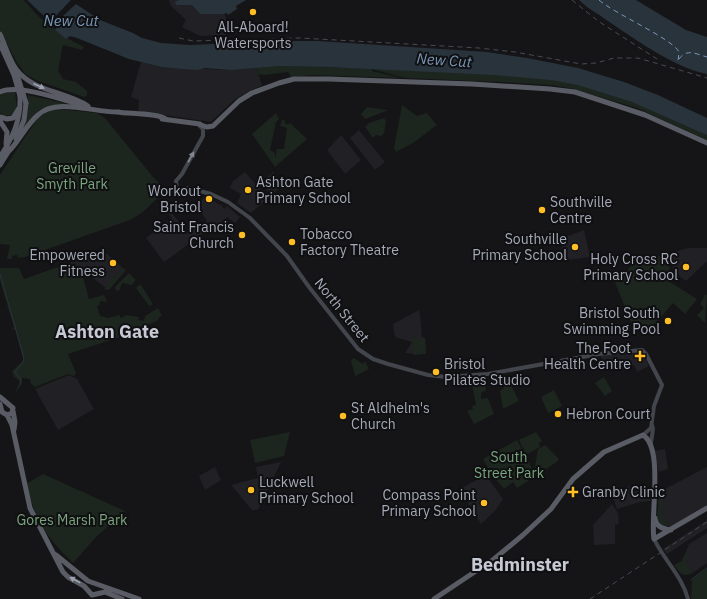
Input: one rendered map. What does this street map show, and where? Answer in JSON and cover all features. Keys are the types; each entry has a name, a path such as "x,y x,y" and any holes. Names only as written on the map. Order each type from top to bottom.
{"highway":[{"path":"0,34 15,68 26,103 21,130 0,165"},
{"path":"0,44 14,75 20,96 19,118 15,132 0,156"},
{"path":"15,68 31,82 88,106"},
{"path":"9,151 30,123 44,110 62,106 119,112 199,125 215,124 239,101 252,93 271,85 294,79 328,78 472,84 575,92 645,115 707,144"},
{"path":"0,92 8,89 20,90 97,109"},
{"path":"0,117 7,119 13,118 20,106"},
{"path":"0,120 6,129 8,136 0,156"},
{"path":"0,397 7,404 12,406 15,422 13,432"},
{"path":"7,404 1,406 3,414 7,415 13,432 24,486 33,516 66,576 82,584 93,595 105,592 122,599"},
{"path":"7,415 13,411"},
{"path":"434,599 494,559 523,535 551,509 573,479 604,452 644,435 651,443 656,485 653,529 654,539 672,530 707,508"},
{"path":"654,512 657,525 662,528 672,530"},
{"path":"55,555 86,579 139,599"},
{"path":"62,569 65,566 68,566"},
{"path":"89,591 90,586 96,584"},
{"path":"96,584 100,588 99,593"}],"main road":[{"name":"North Street","path":"199,125 203,130 203,136 182,174 176,181 176,190 192,188 216,196 237,208 258,224 287,256 309,287 358,349 377,360 426,375 446,377 488,374 604,353 642,350 646,354 662,385 654,406 651,427"},
{"path":"644,435 651,427"},
{"path":"651,427 653,429 651,443"},
{"path":"654,539 678,576 688,599"}],"shaded area":[{"path":"169,0 195,0 212,13 224,14 226,18 226,35 200,36 182,27 186,20 171,6"},
{"path":"141,62 176,68 231,70 256,68 262,85 235,99 211,122 138,111 139,100 131,97"},
{"name":"Ashton Gate Primary School","path":"359,130 385,162 375,170 350,138"},
{"name":"Ashton Gate Primary School","path":"341,135 361,160 345,174 327,150"},
{"name":"Ashton Gate Primary School","path":"245,172 268,198 251,213 237,203 241,194 230,188 233,181"},
{"path":"273,172 283,185 271,195 261,183"},
{"path":"205,196 220,205 221,204 224,209 227,206 240,217 235,223 227,217 213,234 208,230 164,262 146,238 172,218 167,212 170,211 180,223 186,234 207,221 197,206"},
{"name":"Southville Primary School","path":"584,230 590,257 567,260 564,258 561,251 563,250 560,239"},
{"name":"Holy Cross RC Primary School","path":"688,248 707,248 707,261 686,281 674,272 670,253"},
{"path":"106,253 123,268 106,288 72,262 94,254 102,258"},
{"path":"419,310 420,313 418,314 420,314 422,337 425,338 426,354 405,353 412,342 395,337 393,324"},
{"path":"638,352 645,358 649,366 637,372 634,365 622,370 616,360 602,361 601,356"},
{"path":"69,375 77,379 94,409 58,430 35,389"},
{"path":"665,449 668,469 659,472 654,451"},
{"name":"Luckwell Primary School","path":"281,462 259,508 257,510 252,510 231,485 258,478 256,467"},
{"path":"215,467 221,480 205,490 199,476"},
{"path":"707,467 707,505 672,526 666,526 657,519 659,492"},
{"name":"Compass Point Primary School","path":"486,475 503,499 495,511 481,524 460,489"},
{"path":"628,486 633,491 652,492 650,501 640,502 617,509 613,497"},
{"path":"612,504 618,513 619,524 615,525 615,544 594,545 593,525"},
{"path":"707,520 707,528 667,554 663,549"},
{"path":"707,533 707,563 691,574 681,574 674,565 682,561 689,544"}],"green space":[{"path":"0,0 24,0 37,15 55,29 57,28 27,0 44,0 65,34 221,64 526,73 607,90 707,132 707,140 637,108 574,89 552,85 405,78 372,69 372,71 401,78 313,75 291,77 288,72 264,75 258,74 256,68 231,70 205,68 197,70 162,67 129,59 83,39 69,36 67,38 84,47 82,50 63,45 58,70 63,79 76,82 87,91 87,96 84,97 38,81 25,74 16,61 0,30"},
{"path":"15,91 17,110 13,115 4,116 0,113 0,96 4,93"},
{"path":"28,95 68,104 55,105 41,109 24,128"},
{"path":"402,105 417,116 427,113 437,125 413,143 396,152 394,148"},
{"path":"367,107 387,110 365,119 361,114"},
{"name":"Greville Smyth Park","path":"58,109 97,113 105,118 153,177 166,190 143,212 130,220 25,257 18,258 17,255 12,256 12,259 7,259 10,245 0,244 0,175 39,116 47,111"},
{"path":"276,113 279,119 276,122 270,150 275,153 275,159 277,149 284,149 287,128 280,126 282,120 285,120 284,122 288,125 290,123 307,139 275,167 252,134"},
{"path":"384,118 386,121 384,133 381,136 376,135 373,138 365,127 369,123"},
{"path":"669,253 670,282 697,299 685,314 673,303 655,324 643,328 642,325 633,327 614,280 621,278 631,266 631,263"},
{"path":"72,262 81,269 89,299 104,295 107,302 100,301 99,306 97,306 100,316 109,318 119,315 121,318 127,315 139,317 138,320 144,321 145,316 158,308 162,316 158,318 159,320 120,337 68,354 76,373 74,376 68,374 35,387 31,384 30,379 22,378 22,384 15,393 20,381 14,377 12,371 23,361 23,358 15,329 11,330 14,327 0,280 0,268 19,268 24,279"},
{"path":"123,268 126,270 109,290 104,289"},
{"path":"129,273 135,279 132,285 122,283 119,291 116,290 115,287"},
{"path":"141,285 153,304 149,306 136,288"},
{"path":"705,295 707,295 705,323 697,315 704,308 700,304"},
{"path":"413,338 425,338 426,354 413,355"},
{"path":"354,358 363,364 365,361 369,369 355,376 351,360"},
{"path":"604,377 612,391 605,396 595,383"},
{"path":"485,378 486,391 481,392 481,399 488,398 494,414 474,424 467,411 473,409 472,406 476,405 471,379"},
{"path":"504,383 510,383 519,401 503,409 500,391 504,388"},
{"path":"554,390 562,406 548,413 541,397"},
{"path":"290,432 284,456 255,463 250,440"},
{"path":"536,432 542,441 539,443 540,447 526,455 519,440"},
{"name":"South Street Park","path":"517,440 536,476 517,488 513,482 504,489 491,474 483,459"},
{"name":"South Street Park","path":"545,445 558,458 558,461 537,475 535,467 538,449"},
{"name":"Gores Marsh Park","path":"43,474 125,511 96,537 73,563 55,544 43,528 34,509 26,484"},
{"path":"663,496 664,500 662,501 664,506 661,507 663,512 661,513 669,526 661,525 657,519 659,498"},
{"path":"686,552 690,558 685,562 692,573 684,575 674,565 682,561"},
{"path":"707,569 707,599 691,599 692,580"}],"water":[{"name":"New Cut","path":"27,0 70,0 100,20 142,38 161,43 190,45 277,41 318,41 487,52 578,68 624,82 658,95 707,118 707,135 632,102 578,85 551,80 494,75 327,67 279,66 231,70 205,68 197,70 162,67 129,59 77,38 70,36 66,39 55,30 57,28"},
{"path":"179,0 246,0 236,6 237,9 228,15 227,13 200,14 192,5 176,5 175,2"},
{"path":"579,0 636,0 686,30 707,37 707,74 677,64 645,46"}],"pier":[{"path":"71,0 77,3 51,27 49,23"}],"waterway":[{"path":"0,274 24,358 23,362 15,372 21,380 20,382"},
{"path":"691,580 707,568"}],"ferry route":[{"path":"599,0 666,40 679,52 678,61"},
{"path":"679,59 688,53 695,53 707,57"}],"railway":[{"path":"572,0 598,21 657,59"},
{"path":"179,38 193,41 300,38 479,48 515,52 581,64 596,63 614,58 638,58 707,78"},
{"path":"590,599 707,522"}],"place":[{"name":"All-Aboard! Watersports","path":"253,12"},
{"name":"Ashton Gate Primary School","path":"248,190"},
{"name":"Workout Bristol","path":"209,199"},
{"name":"Southville Centre","path":"542,210"},
{"name":"Saint Francis Church","path":"242,235"},
{"name":"Tobacco Factory Theatre","path":"292,242"},
{"name":"Southville Primary School","path":"575,247"},
{"name":"Empowered Fitness","path":"113,263"},
{"name":"Holy Cross RC Primary School","path":"686,267"},
{"name":"Bristol South Swimming Pool","path":"668,321"},
{"name":"The Foot Health Centre","path":"640,356"},
{"name":"Bristol Pilates Studio","path":"436,372"},
{"name":"Hebron Court","path":"558,414"},
{"name":"St Aldhelm's Church","path":"343,416"},
{"name":"Luckwell Primary School","path":"251,490"},
{"name":"Granby Clinic","path":"573,492"},
{"name":"Compass Point Primary School","path":"484,503"}],"district":[{"name":"Ashton Gate","path":"107,331"},
{"name":"Bedminster","path":"520,564"}]}
